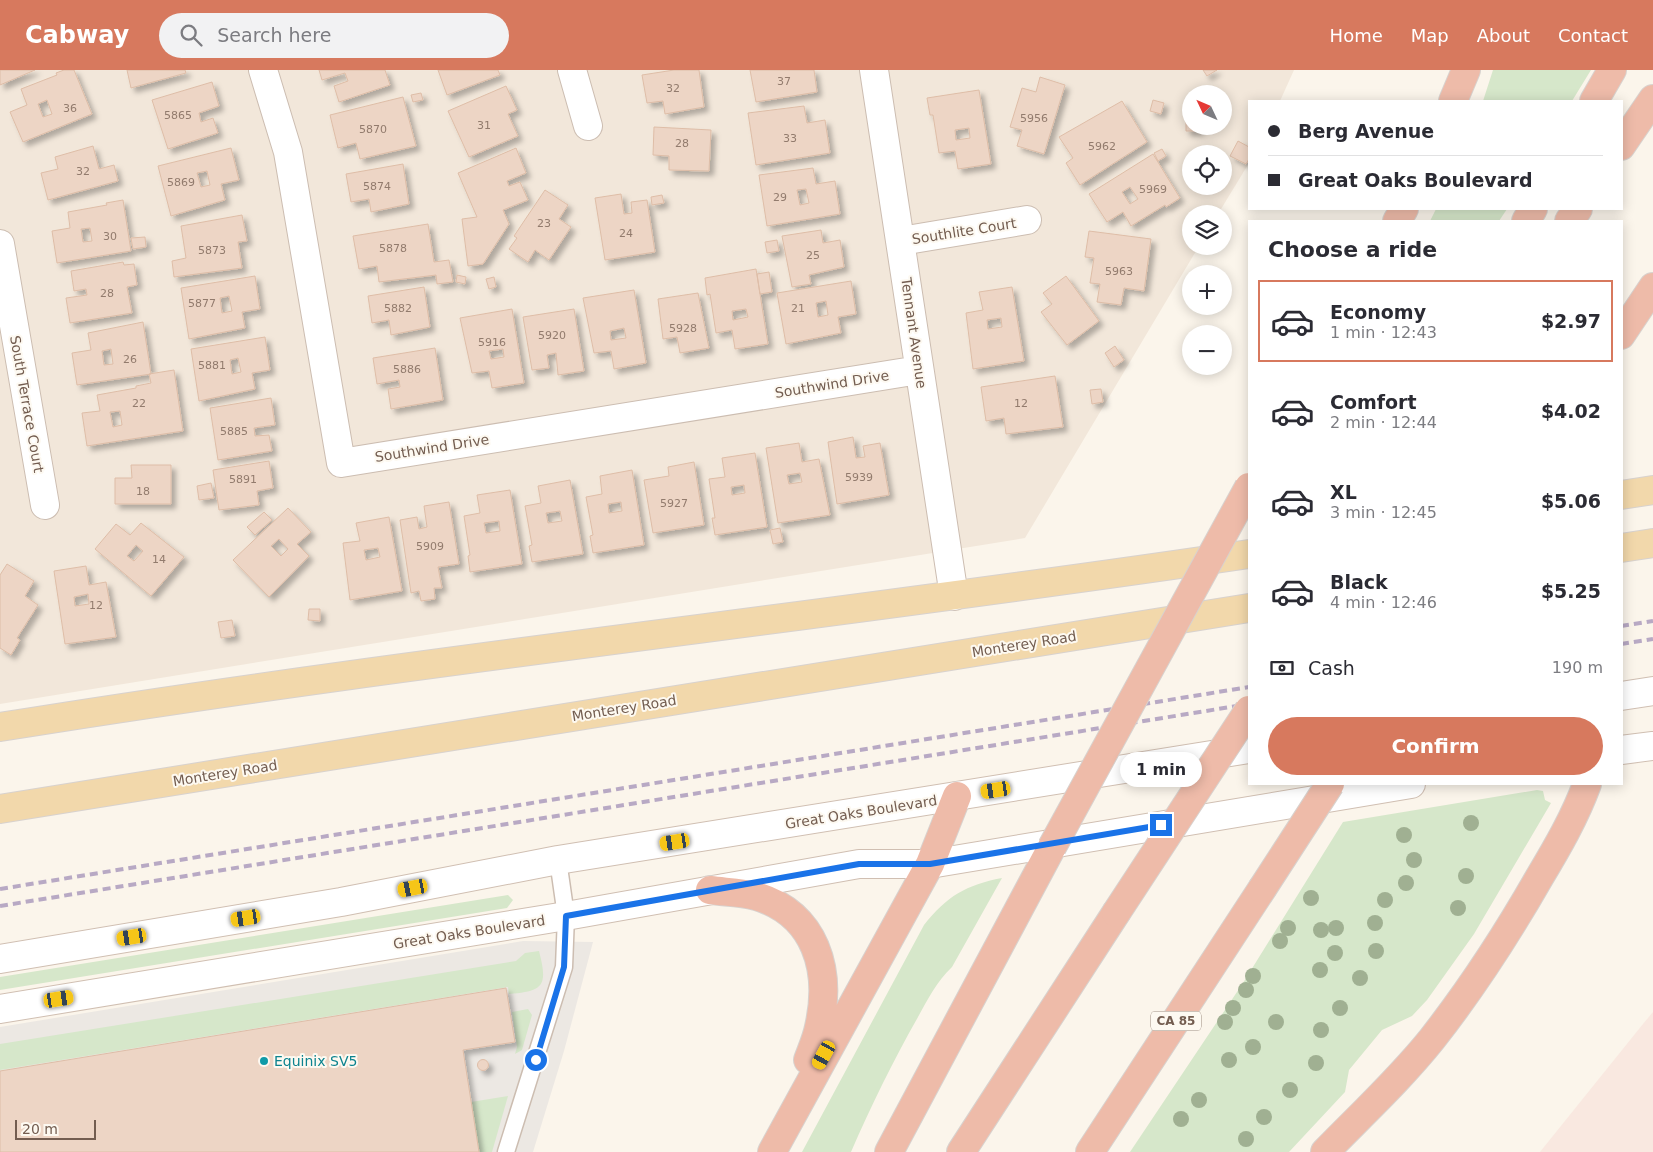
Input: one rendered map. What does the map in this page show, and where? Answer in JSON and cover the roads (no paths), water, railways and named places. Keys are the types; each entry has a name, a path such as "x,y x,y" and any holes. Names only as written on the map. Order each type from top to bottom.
{"highway":[{"path":"1453,100 1466,70"},
{"path":"1595,100 1612,70"},
{"path":"1623,143 1653,99"},
{"path":"1623,332 1653,287"},
{"path":"889,1152 999,943 1248,489"},
{"path":"961,1152 1248,712"},
{"name":"CA 85","path":"1090,1152 1329,785"},
{"path":"1325,1152 1389,1087 1431,1040 1469,988 1514,922 1566,832 1587,785"},
{"path":"772,1152 930,864 956,796"},
{"path":"710,890 754,896 776,904 797,918 819,956 823,990 819,1027 786,1124"}],"main road":[{"name":"Southwind Drive","path":"263,70 288,152 341,463 919,370"},
{"path":"572,70 588,126"},
{"name":"Tennant Avenue","path":"874,70 954,596"},
{"name":"Southlite Court","path":"901,241 1027,220"},
{"name":"South Terrace Court","path":"0,244 45,505"},
{"path":"1623,495 1653,490"},
{"path":"1623,548 1653,543"},
{"path":"0,727 251,690 954,596 1248,554"},
{"name":"Monterey Road","path":"0,809 1248,608"},
{"path":"1623,696 1653,691"},
{"path":"1623,750 1653,746"},
{"name":"Great Oaks Boulevard","path":"0,959 341,902 558,860 1248,749"},
{"name":"Great Oaks Boulevard","path":"0,1009 566,916 859,864 930,864 1405,785"}],"lane":[{"path":"506,1152 564,967 566,916 558,860"}],"railway":[{"path":"1623,626 1653,621"},
{"path":"1623,644 1653,639"},
{"path":"0,889 1248,687"},
{"path":"0,906 1248,704"}],"place":[{"name":"Equinix SV5","path":"264,1061"}]}
